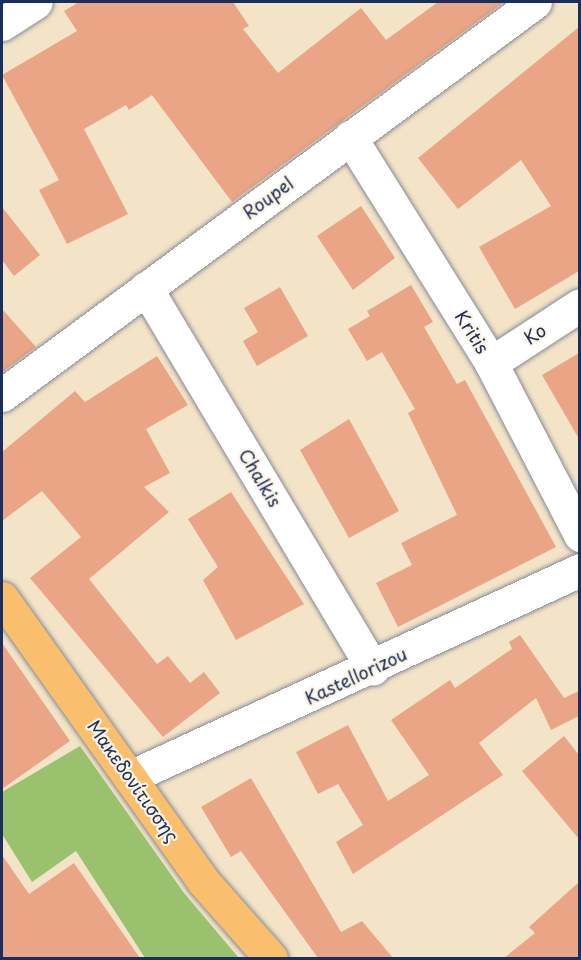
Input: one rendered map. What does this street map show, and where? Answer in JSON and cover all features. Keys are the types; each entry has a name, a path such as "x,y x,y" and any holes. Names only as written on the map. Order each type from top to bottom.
{"main road":[{"name":"Μακεδονίτισσης","path":"2,598 203,881 271,958"}],"street":[{"path":"2,24 36,2"},
{"name":"Roupel","path":"2,395 535,2"},
{"name":"Kritis","path":"350,137 491,363 579,535"},
{"name":"Chalkis","path":"147,288 373,669"},
{"name":"Ko","path":"491,363 579,305"},
{"name":"Kastellorizou","path":"130,777 373,669 579,570"}],"green space":[{"path":"80,746 184,893 239,958 145,958 76,851 32,882 2,834 2,792"}],"building":[{"path":"79,2 233,2 249,26 243,29 278,73 361,8 386,40 438,2 504,2 232,202 152,95 129,110 126,105 84,129 128,214 67,244 39,190 59,180 2,75 77,31 64,11"},
{"path":"579,27 579,271 515,309 479,247 551,206 521,160 458,209 418,158"},
{"path":"361,206 395,258 353,290 317,236"},
{"path":"2,207 40,255 14,276 2,260"},
{"path":"411,285 433,322 424,327 457,384 465,380 556,547 398,627 376,583 412,565 401,543 457,515 408,413 415,409 382,352 367,361 348,329 370,316 367,311"},
{"path":"280,287 308,336 257,366 243,341 258,332 244,308"},
{"path":"2,309 36,347 2,372"},
{"path":"579,353 579,439 542,375"},
{"path":"157,356 188,405 146,429 170,473 144,487 169,512 89,579 157,664 168,656 190,683 204,672 220,693 163,737 30,578 81,537 42,491 2,521 2,452 75,391 85,402"},
{"path":"349,419 399,511 349,538 300,450"},
{"path":"231,492 304,604 236,640 203,580 218,567 188,519"},
{"path":"520,635 564,698 579,691 579,716 551,730 536,698 479,743 503,775 353,874 336,842 363,825 338,784 318,794 296,752 348,725 388,801 429,775 391,720 450,680 455,688 512,649 509,642"},
{"path":"2,643 70,741 2,789"},
{"path":"564,736 579,755 579,839 522,771"},
{"path":"251,778 341,932 362,921 393,958 318,958 241,851 231,857 201,807"},
{"path":"2,855 29,894 74,863 140,958 2,958"},
{"path":"579,882 579,958 504,958 535,933 529,927"}]}
